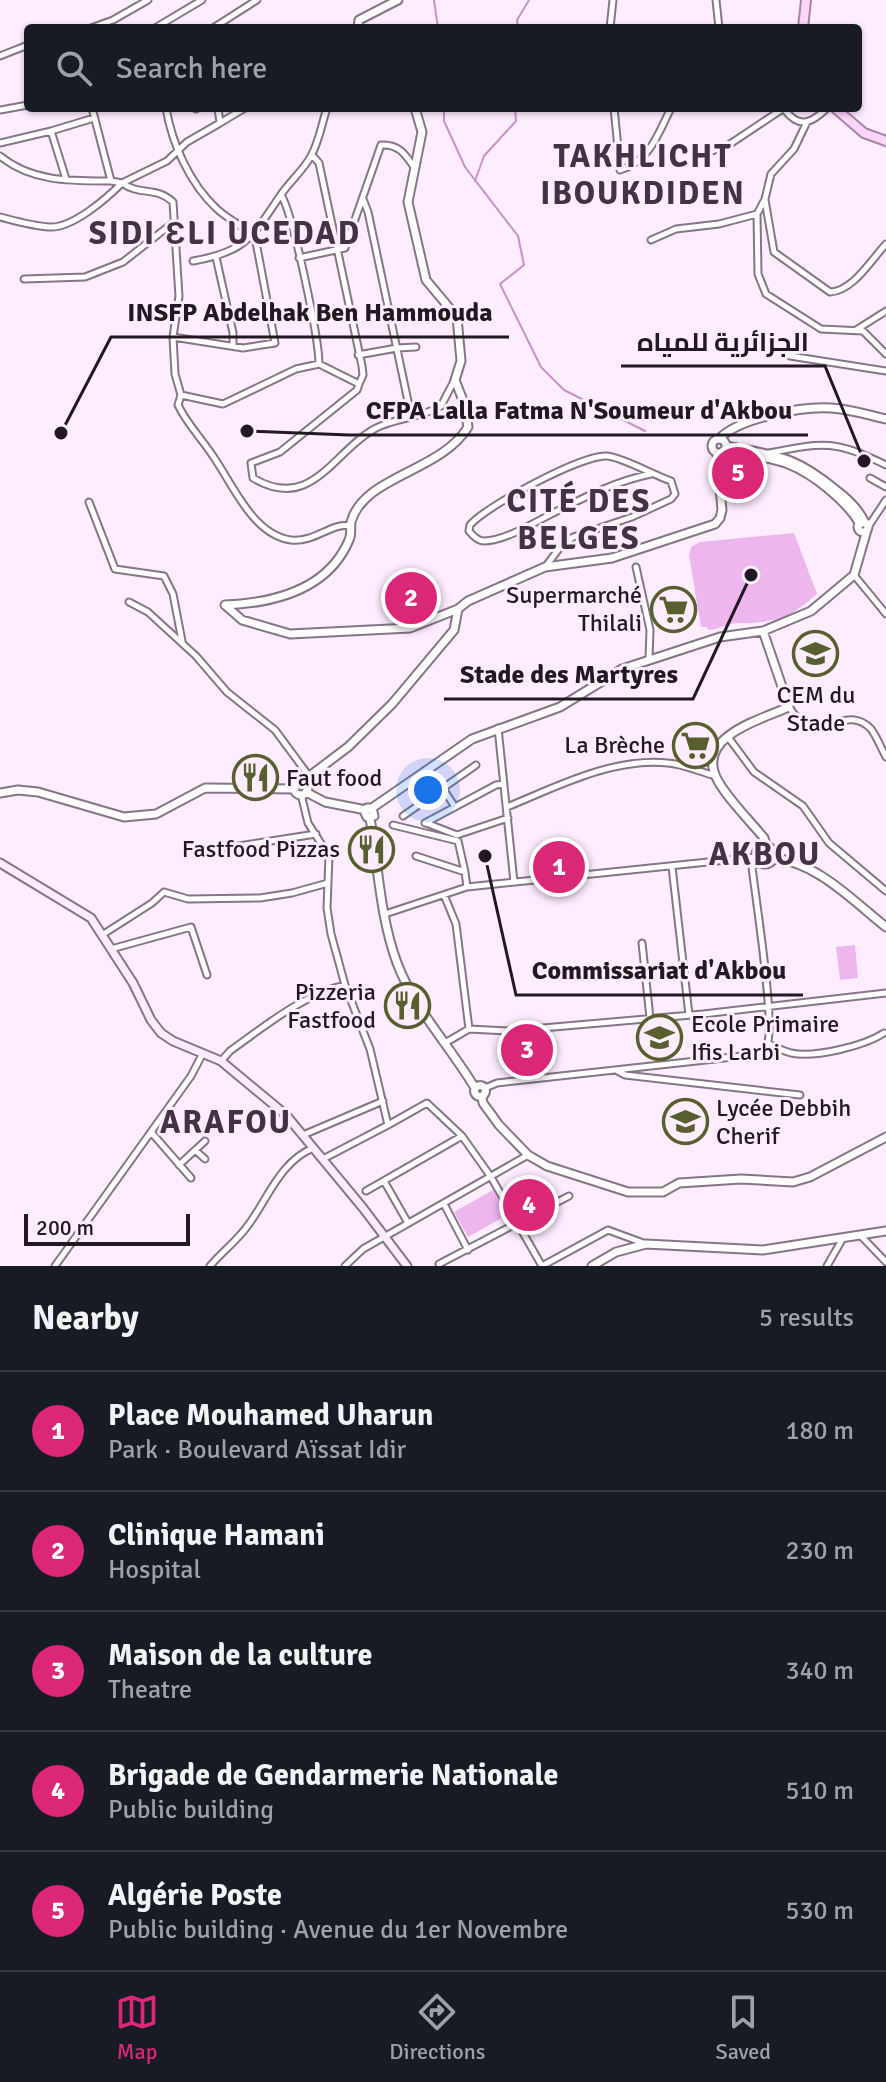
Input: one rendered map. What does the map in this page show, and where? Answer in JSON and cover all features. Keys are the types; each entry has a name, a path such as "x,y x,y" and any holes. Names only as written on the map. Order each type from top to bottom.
{"main road":[{"path":"803,24 806,0"},
{"path":"840,112 864,133 886,141"},
{"path":"0,863 91,918 161,1033 221,1061 286,1115 407,1266"}],"street":[{"path":"102,24 148,0"},
{"path":"162,24 202,0"},
{"path":"219,24 257,0"},
{"path":"358,24 359,20 398,0"},
{"path":"610,24 613,0"},
{"path":"716,0 719,24"},
{"path":"0,56 24,47"},
{"path":"0,110 24,106"},
{"path":"93,112 111,181"},
{"path":"167,112 178,152 216,208 256,242 275,343 233,347 173,337"},
{"path":"219,112 220,123"},
{"path":"0,217 51,228 61,226 87,213 122,183 167,161 187,142 238,112"},
{"path":"193,261 216,257 236,248 260,228 312,155 326,112"},
{"path":"312,155 319,163 363,375 357,390 280,452 251,463 253,478 273,486 301,487 316,479 376,428 433,411 441,406 455,380 461,361 457,317 426,280 408,202 422,132 416,112"},
{"path":"614,112 618,148"},
{"path":"620,170 636,165 654,142 669,112"},
{"path":"706,153 727,146 778,112"},
{"path":"787,112 795,121 806,124 823,112"},
{"path":"0,143 94,118"},
{"path":"806,124 794,149 771,174 765,199 757,214 758,274 766,294 821,329 863,331 886,354"},
{"path":"51,131 67,179"},
{"path":"299,258 345,248 381,145 390,144 401,149 416,169"},
{"path":"0,156 16,169 30,174 122,183 133,190 166,195 173,202 179,296 173,337 175,374 181,395 178,405 182,413 252,514 270,532 291,540 303,540 343,524 350,526"},
{"path":"281,195 286,203 299,258 319,364"},
{"path":"363,199 413,415"},
{"path":"765,199 774,252 830,292 841,292 886,244"},
{"path":"651,240 676,229 719,224 757,214"},
{"path":"24,279 85,277 123,262 175,222"},
{"path":"216,257 233,333 233,347"},
{"path":"855,331 886,311"},
{"path":"358,355 416,347"},
{"path":"790,356 886,371"},
{"path":"181,395 223,404 296,369 319,364 359,384"},
{"path":"455,380 468,418 464,434 433,457 369,494 359,505 350,526 348,542 324,573 274,600 225,605 242,620 290,634 410,628 458,609 468,601 545,567 612,558 715,524 722,510 724,440 719,439"},
{"path":"864,526 843,503 798,469 779,461 712,448 712,444 731,428 745,423 816,408 854,411 883,419 886,426"},
{"path":"769,453 823,443 855,450 886,465"},
{"path":"1,794 18,790 38,792 124,817 156,814 205,788 301,792 325,802 369,812 472,739 560,707 622,669 720,637 763,631 811,611 854,575 861,557 864,526 845,497 807,467 769,453 723,450"},
{"path":"545,567 561,546 573,537 632,517 671,499 675,494 671,481 608,456 591,458 519,492 475,520 469,531 483,541 524,528 621,481 651,474"},
{"path":"870,478 886,487"},
{"path":"864,526 886,500"},
{"path":"89,502 115,569 164,576 173,594 182,642"},
{"path":"636,567 650,630 649,658"},
{"path":"854,575 886,614"},
{"path":"129,602 148,612 182,642 227,692 275,730 306,779 308,787 301,792"},
{"path":"306,779 348,747 392,704 454,630 458,609"},
{"path":"763,631 789,707 798,719 818,728 847,719 860,721 872,730 886,757"},
{"path":"385,914 467,887 758,860 768,864 773,858 772,850 716,776 714,756 720,742 739,729 789,707"},
{"path":"498,728 514,882"},
{"path":"728,737 754,772 803,806 829,843 886,891"},
{"path":"507,807 584,776 636,764 670,763 716,776"},
{"path":"403,816 476,765"},
{"path":"504,784 496,785 425,823 457,835 508,818"},
{"path":"442,787 455,807"},
{"path":"301,792 308,823 329,856 327,908 331,934 345,985 370,1049 388,1125"},
{"path":"369,812 385,914 398,964 443,1043 475,1088 479,1086 483,1092 483,1103 528,1155 557,1170 628,1192 663,1192 679,1183 741,1179 793,1182 810,1177 886,1137"},
{"path":"393,825 458,841 467,887"},
{"path":"207,849 317,834"},
{"path":"767,847 757,850 758,860 752,867 768,1006 767,1043"},
{"path":"416,856 465,872"},
{"path":"773,858 806,866 886,927"},
{"path":"672,867 689,1015"},
{"path":"102,935 164,892 188,899 260,898 328,883"},
{"path":"444,895 456,924 469,1029"},
{"path":"111,949 191,927 207,975"},
{"path":"642,943 650,1018"},
{"path":"221,1061 230,1051 296,1006 345,985"},
{"path":"443,1043 469,1029 508,1031 886,993"},
{"path":"767,1043 794,1054 858,1046 884,1033"},
{"path":"483,1092 497,1083 751,1055 767,1043"},
{"path":"55,1266 191,1076 204,1052"},
{"path":"616,1070 625,1075 800,1095"},
{"path":"303,1135 383,1101"},
{"path":"323,1159 427,1103 462,1136 491,1177 542,1266 608,1230 646,1244 763,1250 886,1231"},
{"path":"151,1132 191,1178"},
{"path":"366,1191 462,1136"},
{"path":"179,1165 205,1141"},
{"path":"210,1266 252,1221 276,1181 299,1154 314,1148"},
{"path":"195,1150 205,1159"},
{"path":"345,1266 363,1249 528,1155"},
{"path":"384,1181 408,1223"},
{"path":"439,1264 569,1196"},
{"path":"444,1204 468,1250"},
{"path":"861,1236 886,1262"},
{"path":"827,1266 843,1238"},
{"path":"592,1266 616,1252 646,1244"}],"shaded area":[{"path":"794,533 817,594 780,618 734,623 711,630 701,627 689,555 691,547 700,542"},
{"path":"855,945 858,978 840,980 836,947"},
{"path":"493,1190 507,1215 468,1237 454,1212"}],"waterway":[{"path":"434,0 437,24"},
{"path":"518,24 529,0"},
{"path":"444,112 444,121 465,167 518,236 524,265 500,284 541,367 564,390 645,431"},
{"path":"475,181 484,156 516,121 515,112"}],"place":[{"name":"CFPA Lalla Fatma N'Soumeur d'Akbou","path":"247,431"},
{"name":"INSFP Abdelhak Ben Hammouda","path":"61,433"},
{"name":"الجزائرية للمياه","path":"864,461"},
{"name":"Algérie Poste","path":"738,473"},
{"name":"Stade des Martyres","path":"751,575"},
{"name":"Clinique Hamani","path":"411,598"},
{"name":"Supermarché Thilali","path":"673,609"},
{"name":"CEM du Stade","path":"816,653"},
{"name":"La Brèche","path":"696,745"},
{"name":"Faut food","path":"255,778"},
{"name":"Fastfood Pizzas","path":"371,849"},
{"name":"Commissariat d'Akbou","path":"485,856"},
{"name":"Place Mouhamed Uharun","path":"559,867"},
{"name":"Pizzeria Fastfood","path":"407,1006"},
{"name":"Ecole Primaire Ifis Larbi","path":"660,1038"},
{"name":"Maison de la culture","path":"527,1050"},
{"name":"Lycée Debbih Cherif","path":"685,1122"},
{"name":"Brigade de Gendarmerie Nationale","path":"529,1205"}],"district":[{"name":"TAKHLICHT IBOUKDIDEN","path":"643,174"},
{"name":"SIDI ƐLI UCEDAD","path":"225,233"},
{"name":"CITÉ DES BELGES","path":"579,520"},
{"name":"AKBOU","path":"765,854"},
{"name":"ARAFOU","path":"226,1122"}]}
